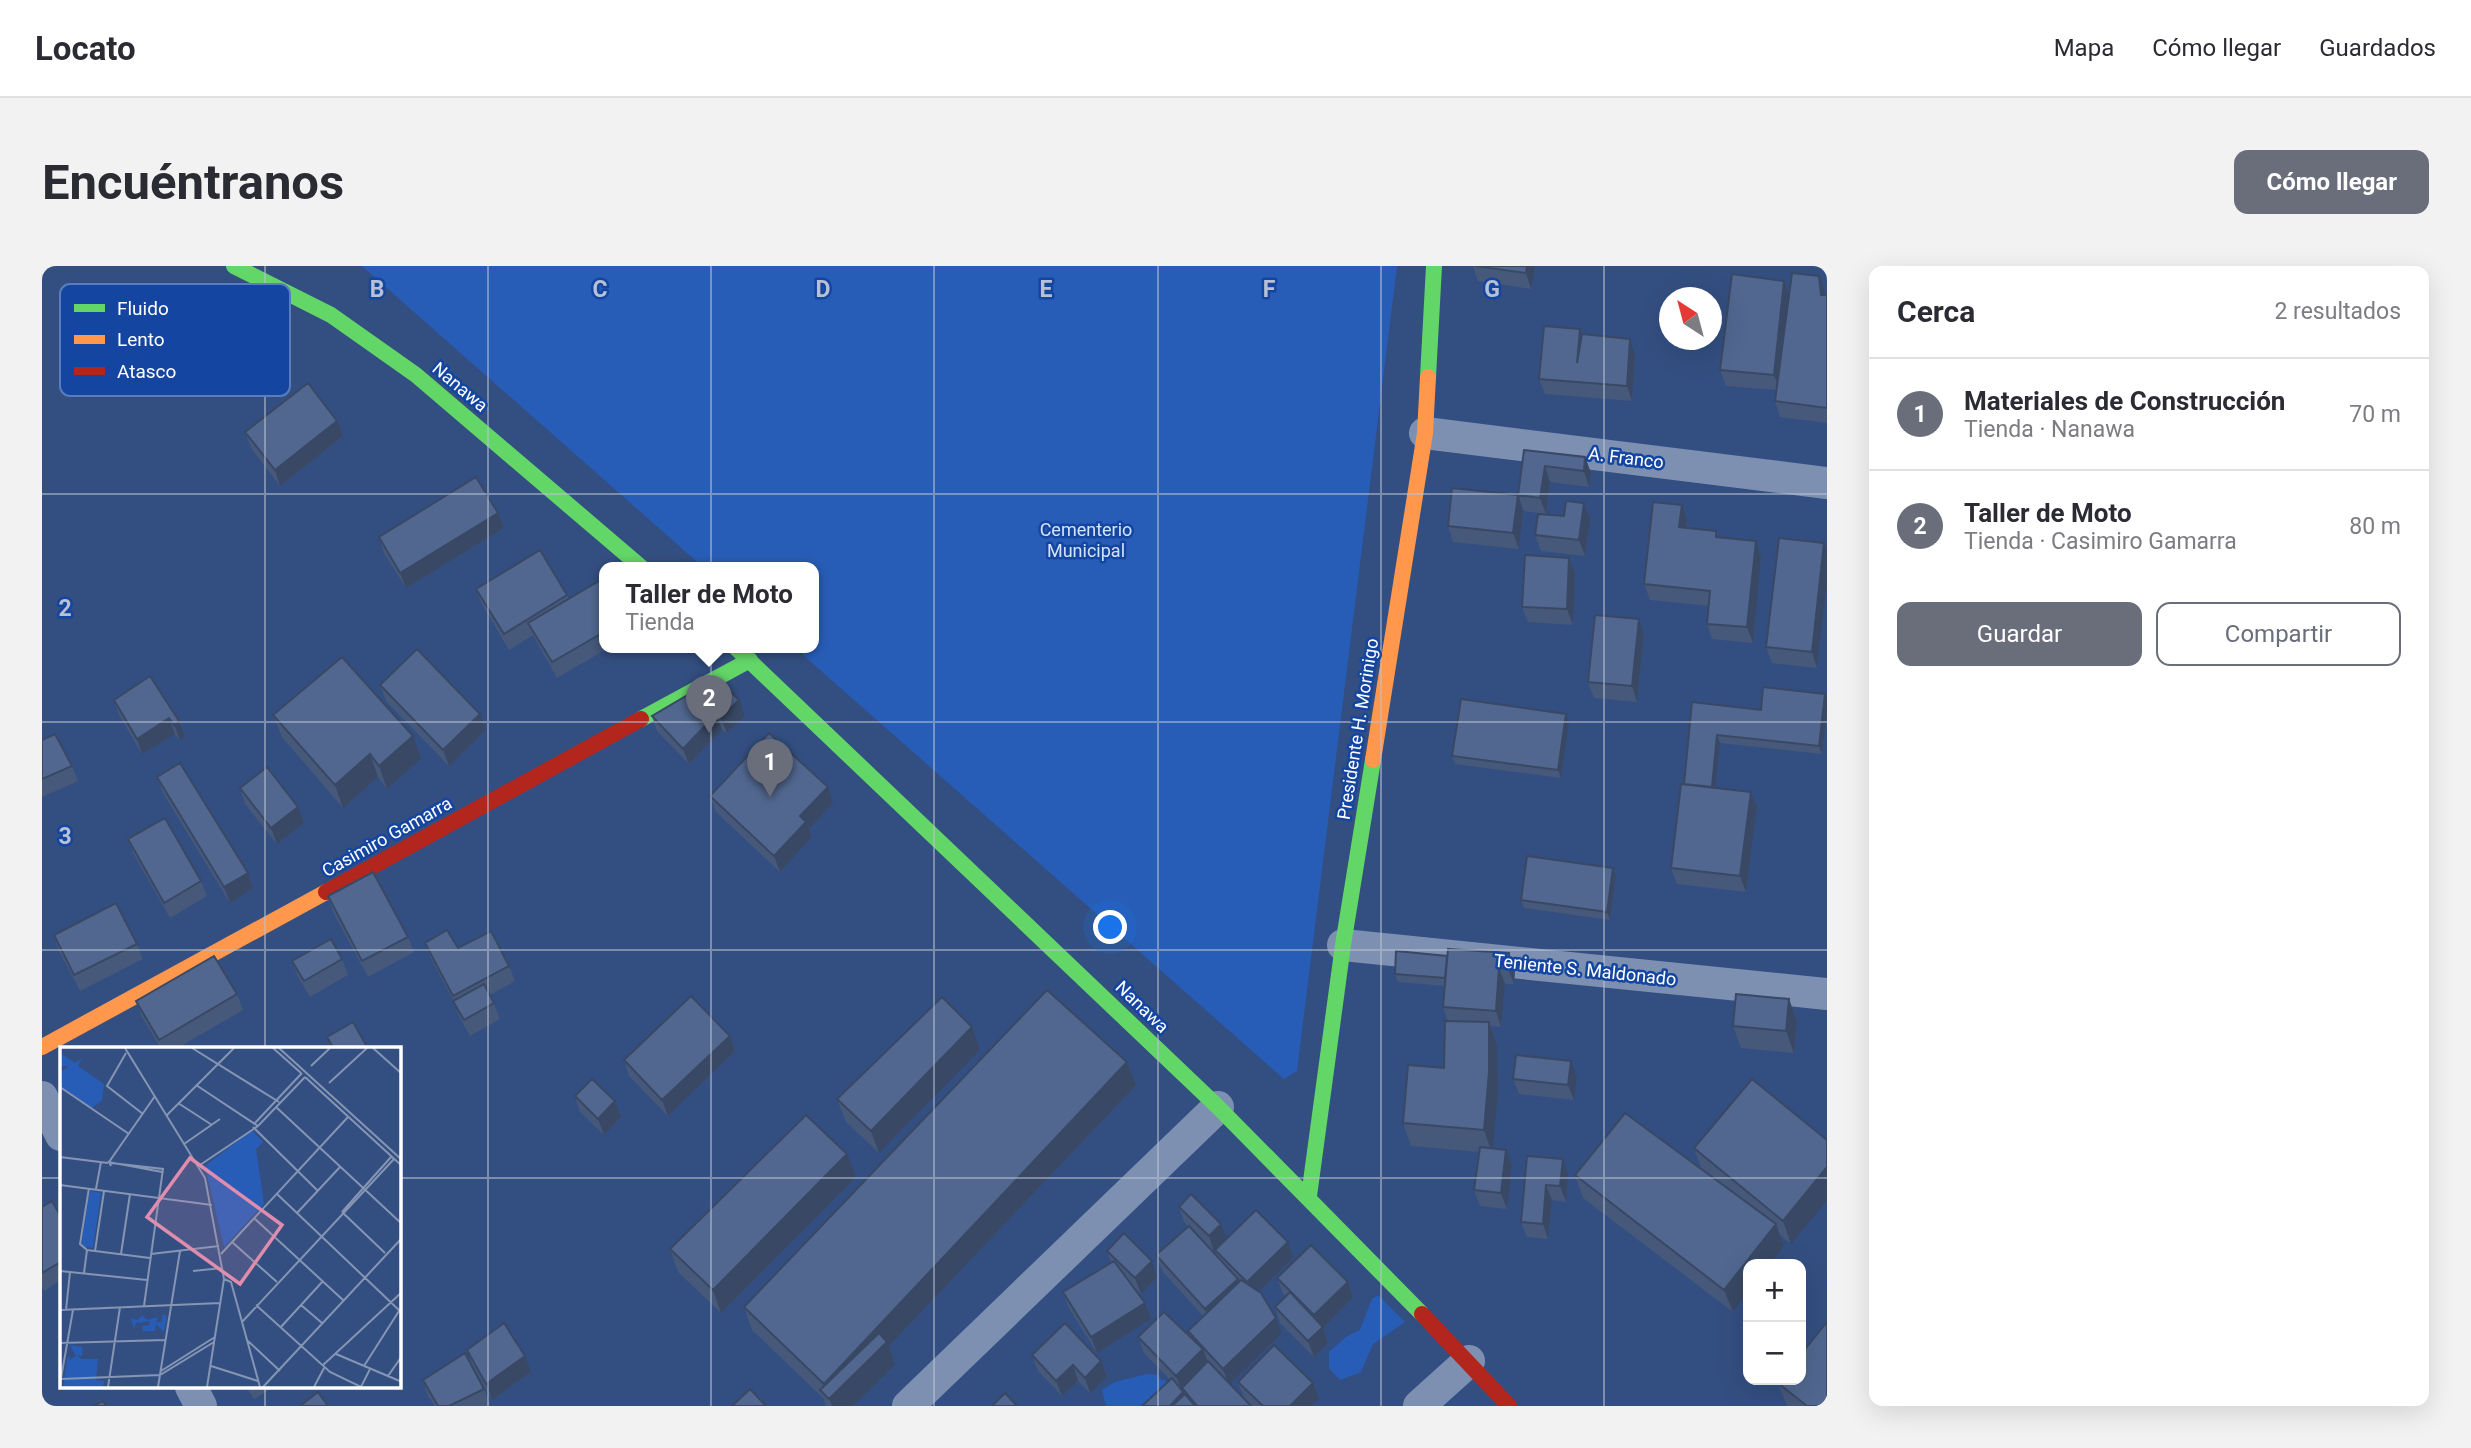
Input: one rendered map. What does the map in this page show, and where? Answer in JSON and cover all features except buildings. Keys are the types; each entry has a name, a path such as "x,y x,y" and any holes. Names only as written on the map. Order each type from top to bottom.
{"street":[{"name":"Nanawa","path":"234,266 270,284"},
{"name":"Presidente H. Morinigo","path":"1309,1196 1343,945 1425,433 1434,266"},
{"name":"Nanawa","path":"290,294 331,315 416,375 635,562"},
{"name":"A. Franco","path":"1425,433 1827,483"},
{"name":"Nanawa","path":"742,653 1309,1196 1510,1406"},
{"name":"Casimiro Gamarra","path":"42,1047 750,660"},
{"name":"Teniente S. Maldonado","path":"1343,945 1827,994"},
{"path":"42,1097 60,1133"},
{"path":"908,1406 1218,1107"},
{"path":"1419,1406 1469,1361"},
{"path":"192,1388 201,1406"}],"green space":[{"name":"Cementerio Municipal","path":"362,266 1397,266 1297,1071 1284,1079 801,653 819,653 819,562 697,562"},
{"path":"1378,1295 1405,1322 1373,1344 1361,1372 1340,1380 1329,1368 1329,1352 1347,1336 1360,1330 1372,1299"},
{"path":"1147,1374 1158,1375 1162,1381 1164,1379 1168,1385 1172,1406 1106,1406 1102,1390 1115,1382"}],"traffic: fast":[{"path":"234,266 270,284"},
{"path":"1428,377 1434,266"},
{"path":"290,294 331,315 416,375 635,562"},
{"path":"741,653 1218,1107 1422,1314"},
{"path":"641,719 750,660"},
{"path":"1309,1196 1343,945 1373,760"}],"traffic: slow":[{"path":"1373,760 1425,433 1428,377"},
{"path":"42,1047 326,892"}],"traffic: jam":[{"path":"326,892 641,719"},
{"path":"1422,1314 1509,1406"}],"place":[{"name":"Taller de Moto","path":"709,733"},
{"name":"Materiales de Construcción","path":"770,797"}]}
